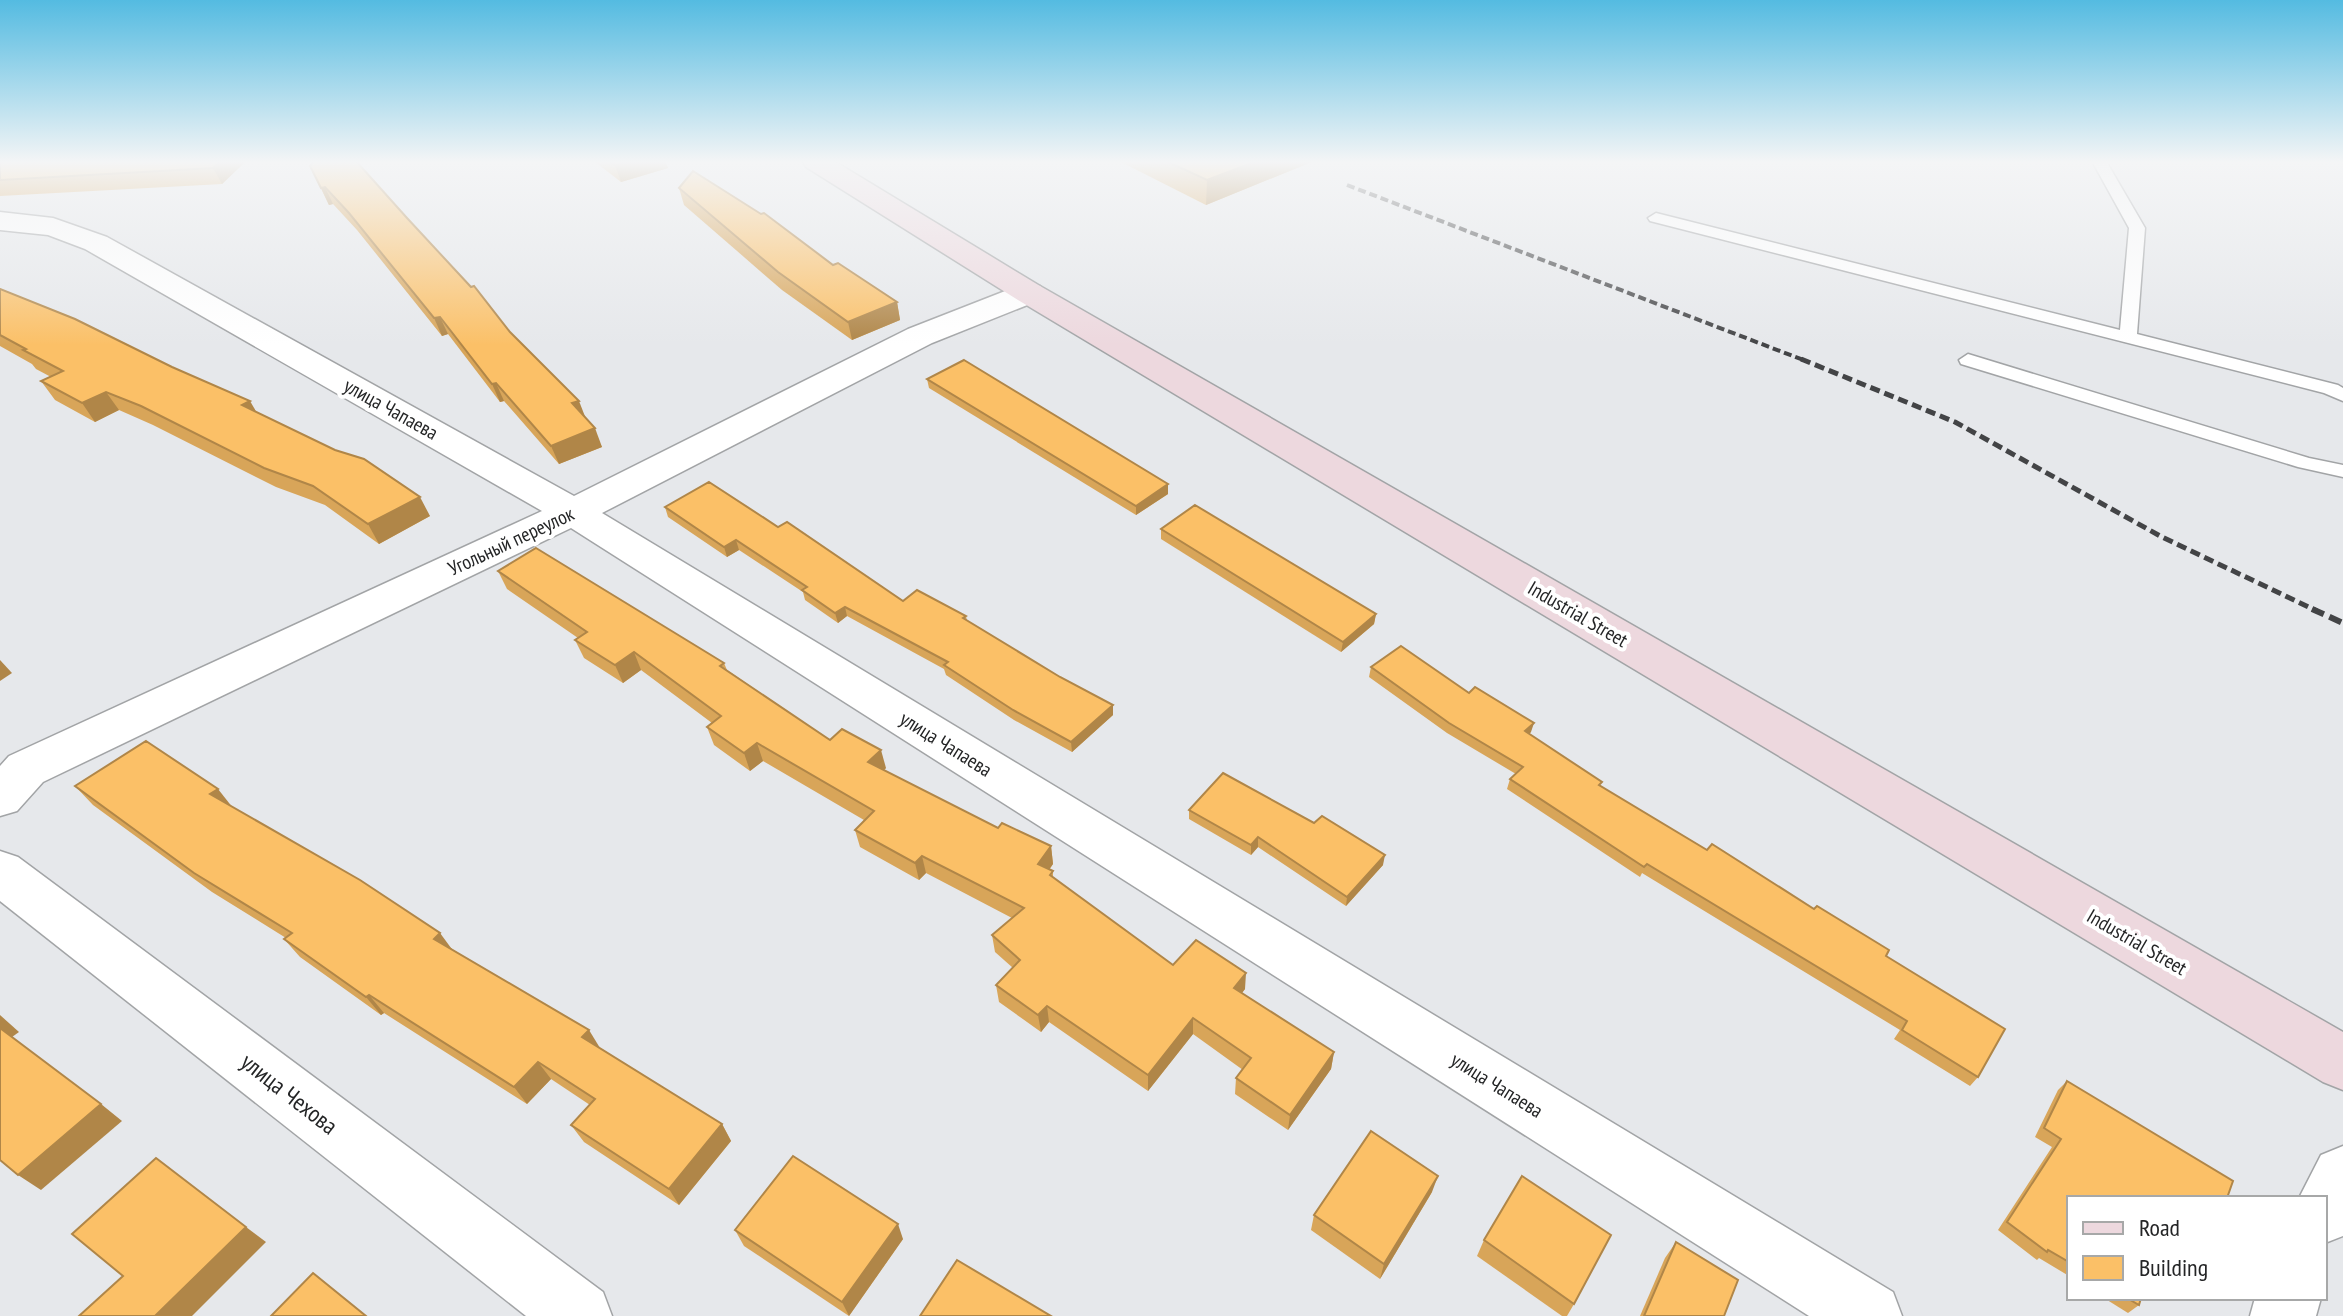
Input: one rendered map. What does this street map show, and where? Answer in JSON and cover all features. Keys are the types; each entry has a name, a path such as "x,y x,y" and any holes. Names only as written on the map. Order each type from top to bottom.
{"street":[{"name":"улица Чапаева","path":"12,222 53,227 96,243 573,512 1869,1316"},
{"name":"Industrial Street","path":"915,222 1029,293 2343,1063"},
{"name":"Угольный переулок","path":"0,797 26,769 573,512 920,336 1029,293"},
{"name":"улица Чехова","path":"0,872 579,1316"},
{"path":"2327,1208 2343,1177"}],"lane":[{"path":"1674,222 2331,389 2343,395"},
{"path":"2128,337 2137,228 2134,222"},
{"path":"1968,360 2305,463 2343,471"}],"building":[{"path":"357,222 411,222 471,287 474,286 510,332 579,401 572,403 595,428 551,446 496,383 492,384 440,317 434,318"},
{"path":"720,222 776,222 833,265 838,263 897,302 848,322 778,272"},
{"path":"0,289 75,319 250,401 242,405 335,450 364,459 420,497 368,524 313,486 264,468 141,406 106,392 82,403 41,381 63,371 0,335"},
{"path":"964,360 1168,484 1136,506 927,379"},
{"path":"709,482 778,527 787,522 903,601 917,590 966,616 963,618 1060,677 1113,705 1071,742 1013,710 944,665 948,662 845,607 835,613 802,590 807,587 736,540 724,547 665,507"},
{"path":"1195,505 1376,614 1343,642 1161,529"},
{"path":"536,548 724,663 720,666 830,740 842,729 881,750 868,762 998,828 1002,823 1051,846 1038,864 1053,871 1050,875 1173,965 1196,940 1246,973 1234,988 1334,1052 1290,1115 1236,1078 1251,1058 1193,1018 1148,1075 1047,1006 1038,1015 996,985 1020,960 992,935 1024,908 922,856 915,863 855,830 874,811 757,743 744,753 707,727 721,716 634,652 615,665 575,640 587,632 498,571"},
{"path":"1401,646 1469,693 1475,687 1534,723 1525,731 1602,782 1599,785 1707,850 1712,844 1814,909 1817,906 1889,950 1886,956 2005,1029 1978,1077 1902,1030 1907,1021 1647,864 1644,867 1510,779 1523,767 1449,723 1371,667"},
{"path":"146,741 218,789 210,794 360,880 440,933 434,939 589,1030 582,1037 722,1124 669,1189 571,1125 595,1099 538,1062 514,1087 369,995 366,997 284,939 292,933 194,873 75,786"},
{"path":"1223,773 1314,823 1322,816 1385,855 1347,897 1258,837 1251,845 1189,810"},
{"path":"0,1028 101,1104 18,1175 0,1160"},
{"path":"2067,1081 2233,1181 2228,1196 2067,1196 2067,1261 2047,1252 2007,1222 2061,1139 2044,1128"},
{"path":"1371,1131 1438,1176 1384,1264 1314,1215"},
{"path":"793,1156 898,1224 842,1302 735,1230"},
{"path":"156,1158 246,1227 155,1316 79,1316 123,1276 72,1234"},
{"path":"1522,1176 1611,1235 1574,1304 1484,1240"},
{"path":"1676,1242 1738,1280 1724,1316 1644,1316"},
{"path":"957,1260 1051,1316 920,1316"},
{"path":"313,1273 366,1316 271,1316"}],"railway":[{"path":"1445,222 1804,360"},
{"path":"1804,360 1955,422 2162,537 2317,611"},
{"path":"2312,609 2343,623"}]}
